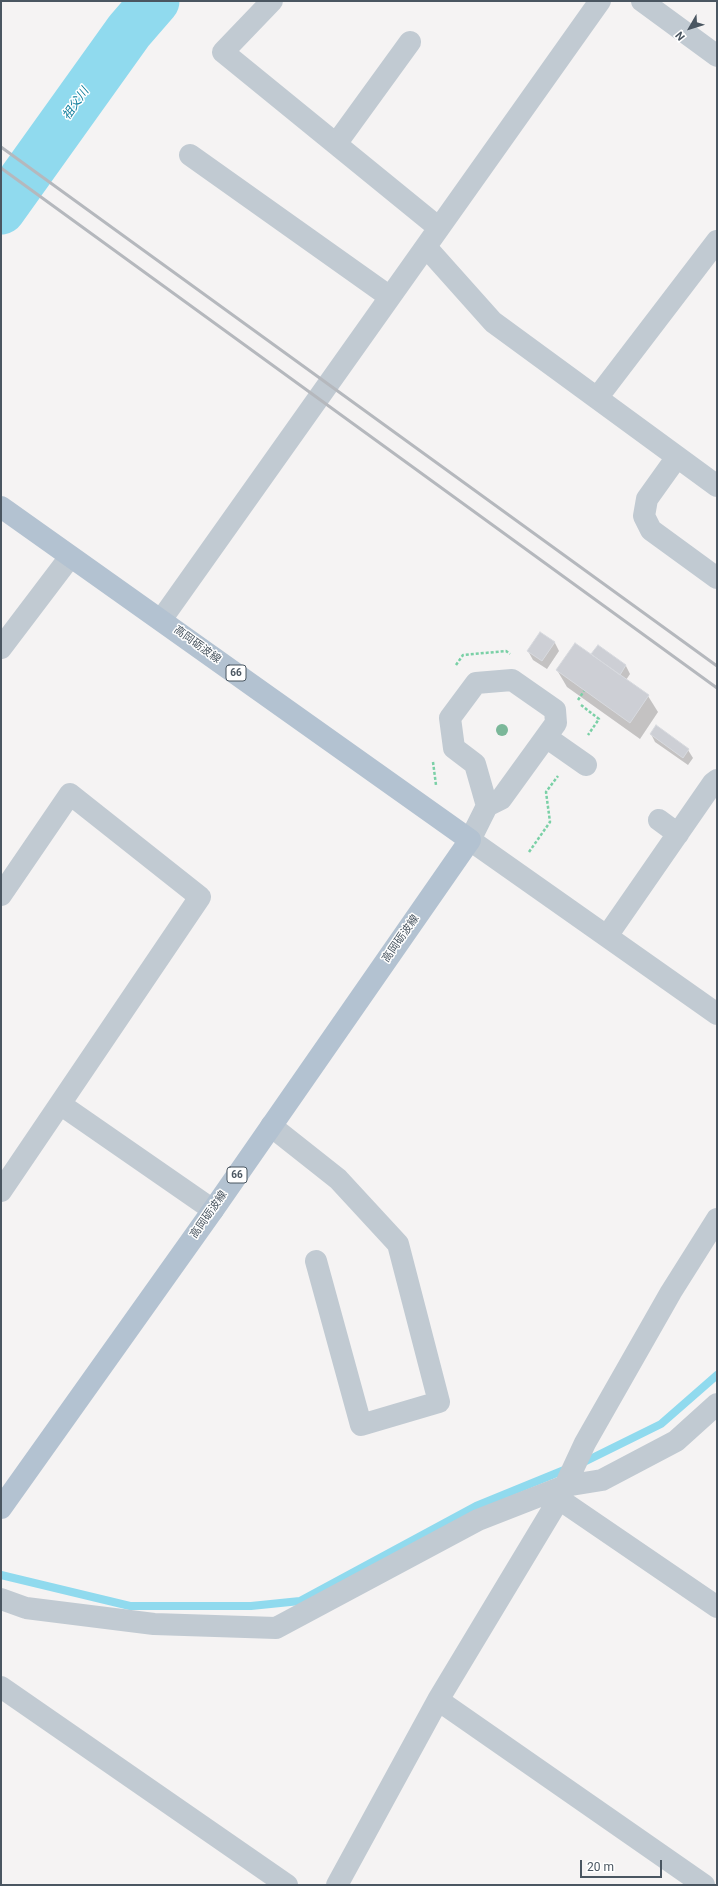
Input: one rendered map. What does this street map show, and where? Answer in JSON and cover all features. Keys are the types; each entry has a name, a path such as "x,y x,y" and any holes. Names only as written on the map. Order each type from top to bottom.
{"main road":[{"name":"高岡砺波線","path":"1,507 470,840 213,1210 1,1508"}],"street":[{"path":"272,1 223,52 440,228"},
{"path":"161,620 600,1"},
{"path":"642,1 717,56"},
{"path":"336,144 410,42"},
{"path":"190,155 390,297"},
{"path":"597,398 717,241"},
{"path":"426,247 493,322 717,486"},
{"path":"677,457 647,499 644,516 652,530 717,578"},
{"path":"1,648 70,557"},
{"path":"487,806 475,764 454,748 450,718 476,682 512,680 554,710 556,723 500,798 487,806 470,840 717,1014"},
{"path":"546,737 579,760"},
{"path":"607,936 713,783 717,780"},
{"path":"1,895 70,794 200,897 1,1191"},
{"path":"659,820 678,834"},
{"path":"60,1104 213,1210"},
{"path":"271,1126 338,1179 398,1244 439,1402 361,1425 316,1261"},
{"path":"337,1885 438,1700 562,1493 585,1443 671,1292 717,1220"},
{"path":"1,1599 26,1608 154,1624 276,1628 478,1520 602,1480 676,1440 717,1404"},
{"path":"562,1493 717,1607"},
{"path":"1,1688 287,1885"},
{"path":"438,1700 704,1885"}],"path":[{"path":"577,702 584,690"},
{"path":"525,858 550,822 546,792 579,760 599,719"}],"building":[{"path":"540,632 555,642 542,661 527,651"},
{"path":"575,643 649,695 630,723 556,670"},
{"path":"598,645 626,665 620,675 591,654"},
{"path":"656,725 689,749 683,758 650,734"}],"waterway":[{"name":"祖父川","path":"1,210 129,31 155,1"},
{"path":"580,1464 661,1424 717,1375"},
{"path":"1,1575 130,1606 251,1606 300,1601 476,1506 569,1468"}],"railway":[{"path":"1,147 717,666"},
{"path":"1,168 717,688"}]}
